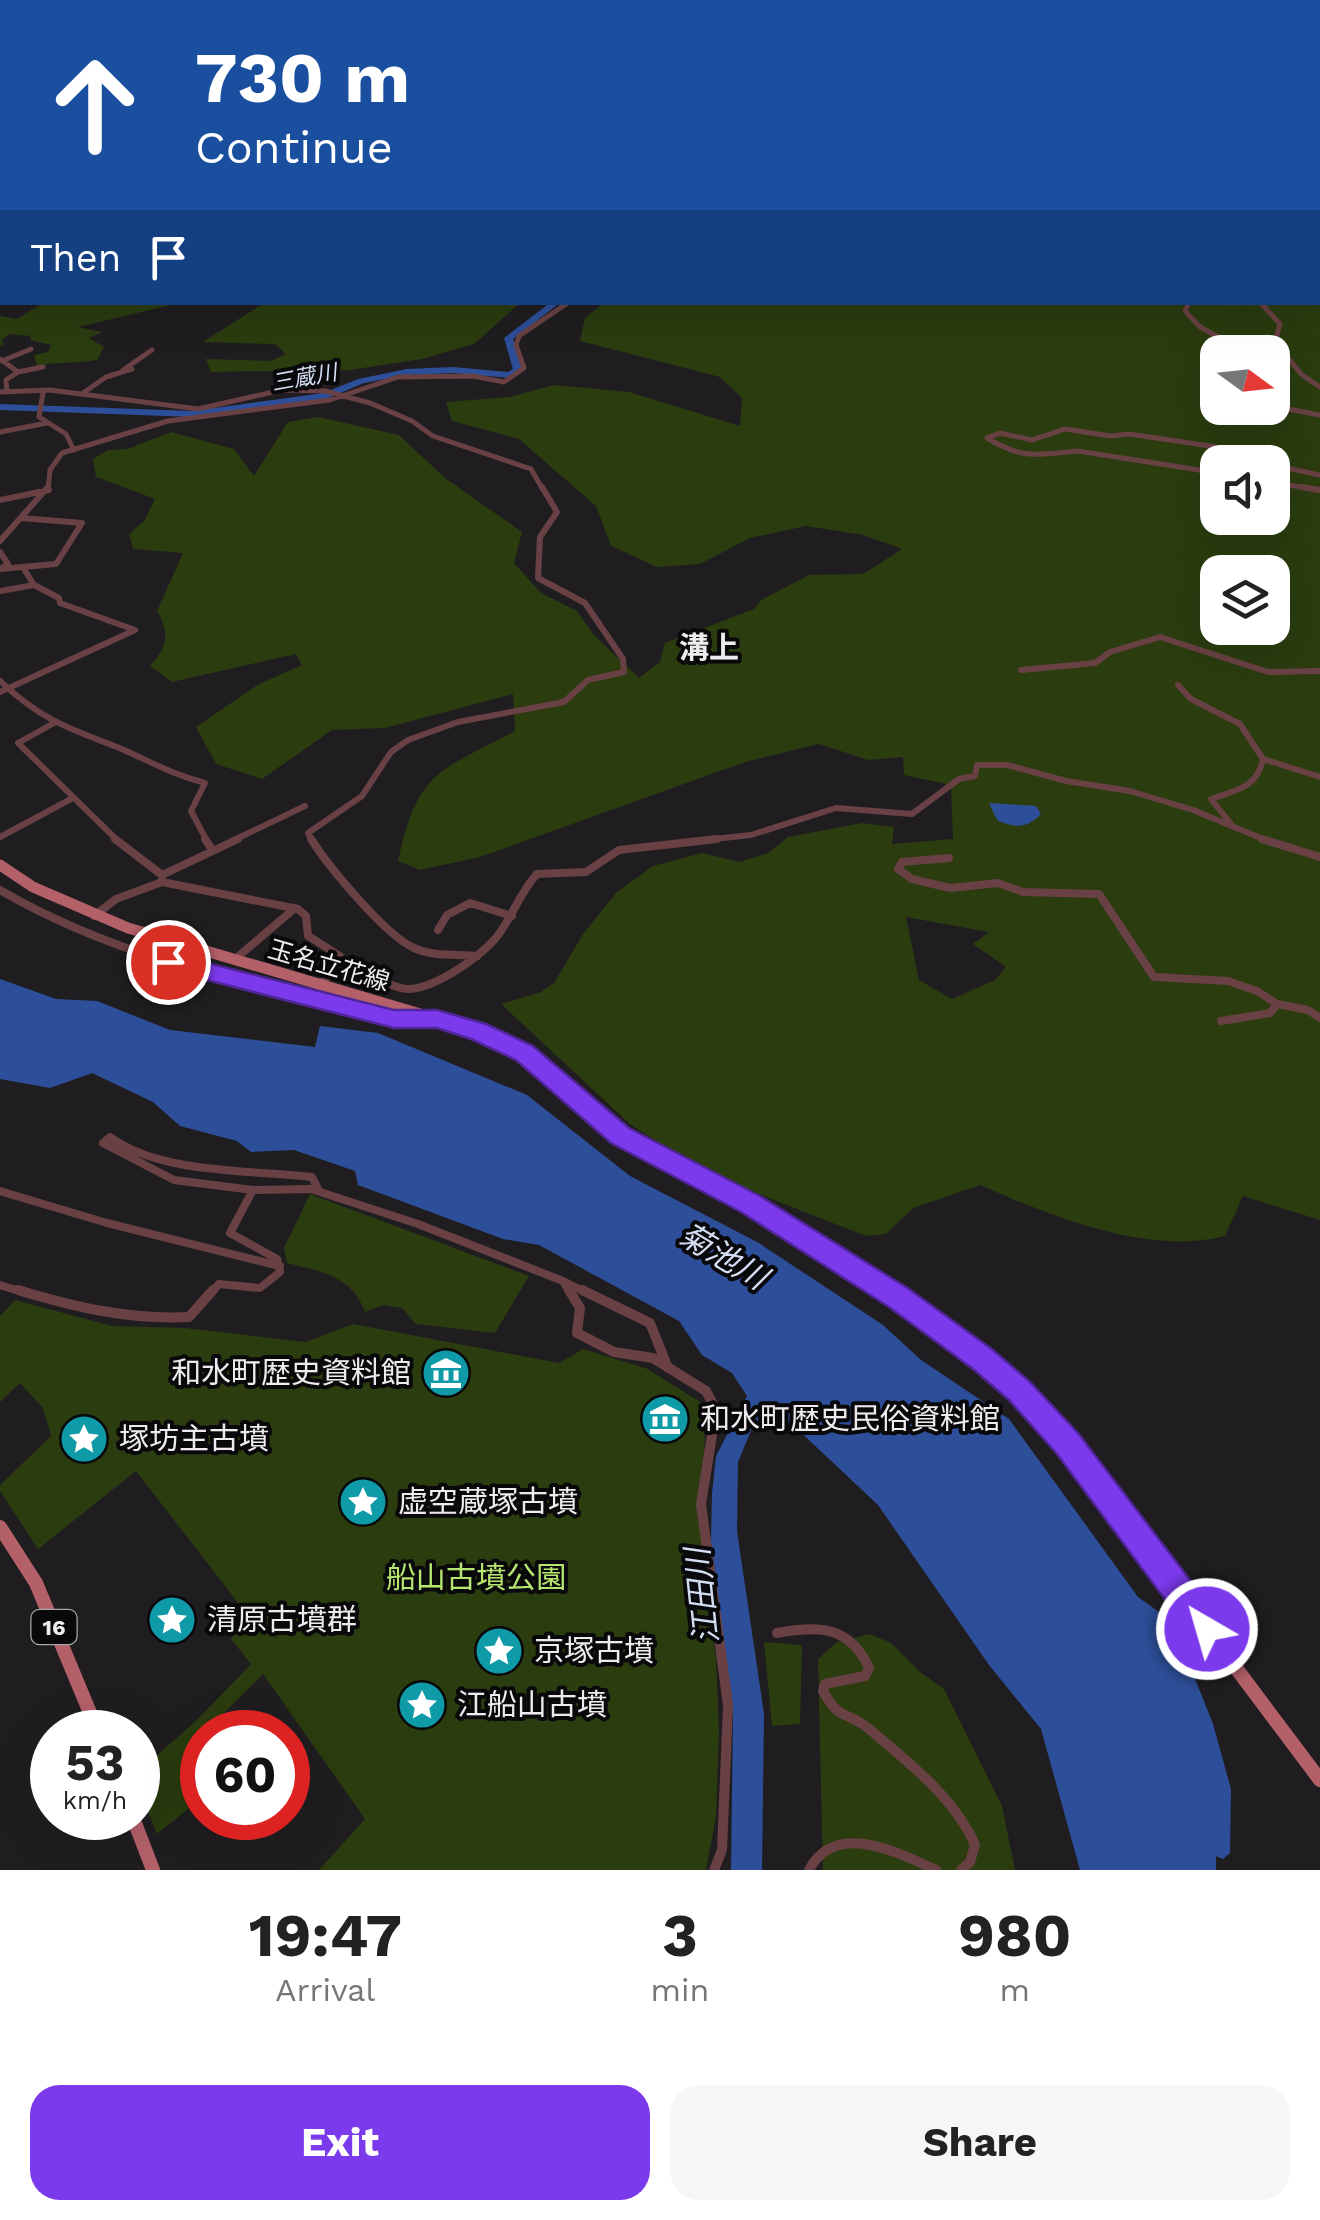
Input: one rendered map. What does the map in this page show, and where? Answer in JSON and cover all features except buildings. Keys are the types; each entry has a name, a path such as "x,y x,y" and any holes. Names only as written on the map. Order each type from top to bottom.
{"main road":[{"name":"玉名立花線","path":"0,866 33,887 94,916 233,961 478,1031 524,1053 558,1078 620,1136 750,1204 940,1327 1019,1390 1068,1444 1320,1780"},
{"name":"16","path":"0,1527 36,1582 89,1710"},
{"path":"141,1840 153,1870"}],"street":[{"path":"0,542 48,490 55,460 62,453 168,421 311,403 413,375 473,376 504,382 524,368 516,345 519,336 565,305"},
{"path":"1188,305 1185,311 1200,327 1215,335"},
{"path":"1263,305 1280,324 1275,342 1302,375 1320,388"},
{"path":"18,372 1,360 16,350 31,349"},
{"path":"83,393 152,350"},
{"path":"43,367 18,372 6,380 4,392 83,393 135,404 197,409 242,403 284,389 335,394 383,407 421,425 434,436 470,445 486,456 530,469 557,512 540,536 538,578 585,603 627,667 618,674 588,680 564,702 458,722 408,740 391,752 362,796 308,833 320,858 411,948 477,956"},
{"path":"124,370 132,370"},
{"path":"43,393 39,412 47,423 66,434 74,450"},
{"path":"1290,409 1320,415"},
{"path":"0,432 47,423"},
{"path":"1200,468 1168,467 1144,459 1096,457 1072,450 1054,456 1030,454 988,438 1000,433 1032,440 1065,429 1203,445"},
{"path":"1290,469 1320,475"},
{"path":"1290,485 1320,490"},
{"path":"0,500 48,490"},
{"path":"0,569 56,564 82,524 21,518"},
{"path":"0,552 8,564 0,569"},
{"path":"0,692 135,630 116,620 75,611 34,585 24,569"},
{"path":"0,591 34,585"},
{"path":"1021,670 1094,663 1110,652 1160,637 1268,672 1320,672"},
{"path":"0,680 23,703 54,723 119,748 151,766 205,783 188,810 188,819 211,848"},
{"path":"1178,684 1186,697 1200,707 1241,724 1263,759 1320,777"},
{"path":"54,723 18,743 71,799 162,878 295,908 306,916 308,936 390,984 411,988 466,966 512,916 525,887 538,874 586,872 619,850 731,839 836,808 912,814 959,779 975,776 977,765 1007,764 1066,781 1130,791 1289,850 1320,857"},
{"path":"1232,826 1211,799 1253,784 1260,775 1263,759"},
{"path":"0,837 71,799"},
{"path":"94,916 116,899 162,878 183,859 304,806"},
{"path":"949,858 902,862 898,869 912,879 950,888 998,883 1024,892 1100,894 1154,978 1228,981 1257,991 1277,1004 1308,1010 1320,1018"},
{"path":"0,890 132,951 394,1019 437,1019"},
{"path":"438,930 447,915 470,903 512,916"},
{"path":"233,961 295,908"},
{"path":"318,985 349,960"},
{"path":"1222,1021 1239,1015 1270,1013 1277,1004"},
{"path":"318,1192 312,1178 272,1170 190,1165 141,1155 116,1146 110,1137 104,1143 174,1180 253,1190 318,1192 418,1224 563,1281 650,1323 668,1368"},
{"path":"0,1190 107,1223 280,1266"},
{"path":"0,1285 108,1315 159,1321 190,1318 219,1284 257,1290 274,1280 280,1266 277,1259 230,1234 253,1190"},
{"path":"563,1281 580,1308 574,1328 577,1333 614,1352 653,1358 706,1391 718,1418 702,1504 728,1705 722,1850 714,1870"},
{"path":"777,1632 800,1628 842,1630 854,1638 869,1668 865,1676 825,1684 829,1706 834,1713 866,1726 951,1804 975,1845 970,1862 961,1870"},
{"path":"809,1870 812,1859 823,1849 874,1843 936,1870"}],"green space":[{"path":"40,305 172,305 78,327 102,332 89,338 104,347 97,360 37,366 34,355 48,352 51,345 30,340 31,336 10,334 1,340 4,344 0,346 0,316 17,319"},
{"path":"261,305 518,305 474,344 422,359 350,370 211,372 206,359 271,361 286,354 275,344 203,342"},
{"path":"601,305 1320,305 1320,1220 1243,1196 1225,1236 1164,1241 1100,1230 980,1185 913,1208 886,1234 866,1236 703,1172 630,1124 501,1004 541,992 554,983 583,934 616,893 653,866 702,853 739,862 768,853 788,837 862,823 894,827 892,844 953,839 951,785 904,775 903,757 868,760 819,744 745,762 480,857 420,870 398,861 414,808 435,777 449,766 515,731 513,694 385,728 332,730 262,779 216,764 196,727 259,684 302,665 296,654 172,682 150,666 165,640 157,611 183,553 133,549 129,534 144,521 155,499 96,477 93,459 108,450 128,449 171,432 234,449 254,476 288,422 318,417 399,435 445,478 522,532 514,563 541,593 577,611 593,634 639,678 660,662 665,643 754,609 761,600 809,575 863,574 902,549 863,535 806,526 750,538 700,564 657,567 611,546 596,506 519,439 452,421 446,402 510,397 554,385 629,392 740,426 742,398 720,377 580,341 585,318","holes":["906,917 989,932 973,944 1006,967 995,980 952,999 919,980"]},
{"path":"310,1194 529,1276 495,1333 416,1324 402,1308 383,1305 365,1312 344,1283 287,1263 284,1248"},
{"name":"船山古墳公園","path":"15,1300 112,1326 185,1328 306,1342 353,1324 559,1363 583,1349 648,1369 705,1405 704,1594 716,1656 719,1732 716,1816 706,1870 319,1870 365,1819 310,1741 310,1710 288,1710 263,1674 227,1710 207,1710 251,1664 231,1639 249,1617 136,1471 38,1549 0,1491 0,1485 51,1436 43,1408 20,1383 0,1402 0,1316"},
{"path":"870,1634 891,1643 944,1689 1002,1806 1015,1870 823,1870 818,1659 837,1642"},
{"path":"764,1642 802,1645 800,1724 772,1726"},
{"name":"船山古墳公園","path":"180,1735 180,1816 160,1832 160,1753"}],"water":[{"path":"989,803 1036,806 1041,814 1025,825 1009,825 997,820"},
{"name":"菊池川","path":"0,979 56,999 97,1001 170,1030 315,1047 320,1026 378,1033 527,1095 630,1176 757,1242 883,1325 921,1360 1009,1419 1138,1597 1172,1621 1213,1724 1231,1789 1230,1853 1223,1859 1216,1856 1216,1870 1080,1870 1041,1729 989,1665 878,1505 793,1425 768,1411 752,1428 738,1462 737,1531 764,1714 762,1870 731,1870 733,1716 711,1541 716,1456 747,1396 732,1373 702,1355 679,1321 539,1245 503,1239 358,1185 355,1171 294,1150 251,1152 237,1141 180,1126 153,1102 92,1073 50,1088 0,1079"}],"waterway":[{"name":"三蔵川","path":"0,407 193,414 326,396 361,381 407,372 453,370 510,375 518,370 508,338 553,305"}],"place":[{"name":"和水町歴史資料館","path":"446,1373"},
{"name":"和水町歴史民俗資料館","path":"665,1419"},
{"name":"塚坊主古墳","path":"84,1439"},
{"name":"虚空蔵塚古墳","path":"363,1502"},
{"name":"清原古墳群","path":"172,1620"},
{"name":"京塚古墳","path":"499,1651"},
{"name":"江船山古墳","path":"422,1705"}],"district":[{"name":"溝上","path":"709,648"}],"route":[{"path":"168,962 394,1019 437,1019 478,1031 524,1053 570,1088 620,1136 750,1204 899,1298 1019,1390 1068,1444 1207,1629"}],"water label":[{"name":"江田川","path":"702,1596"}]}
